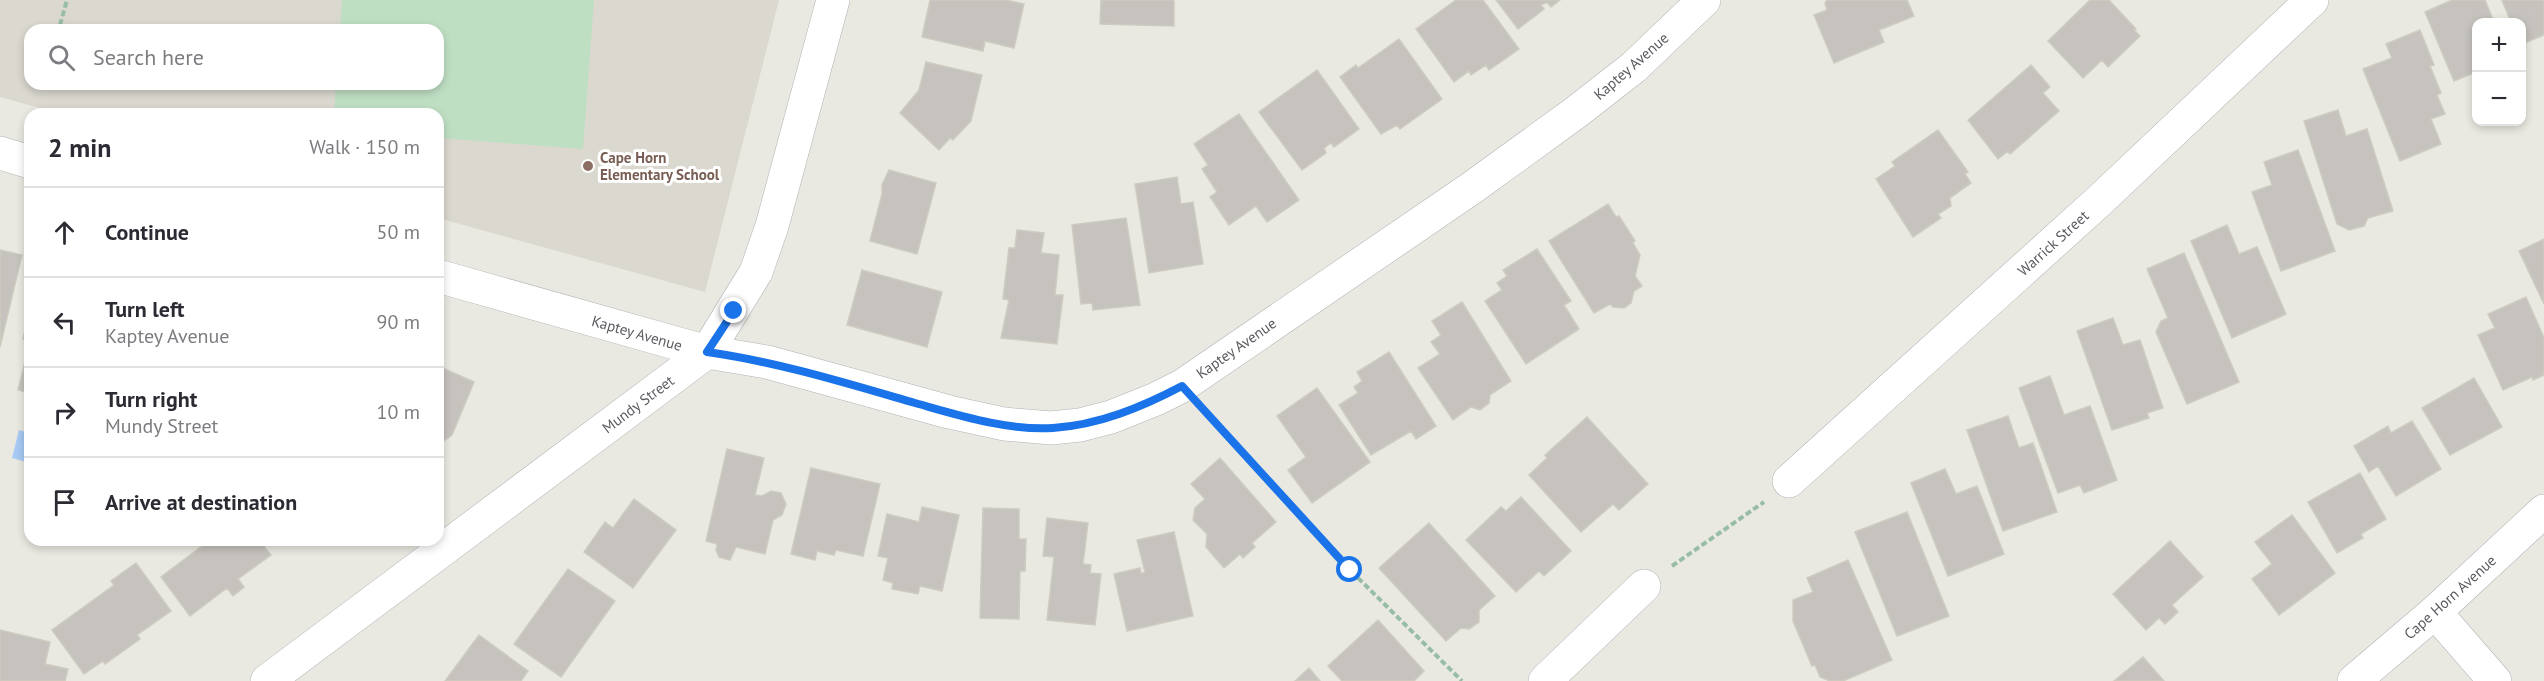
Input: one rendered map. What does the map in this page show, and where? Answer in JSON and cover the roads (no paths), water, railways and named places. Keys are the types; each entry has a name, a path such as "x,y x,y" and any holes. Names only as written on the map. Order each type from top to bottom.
{"street":[{"name":"Mundy Street","path":"267,681 707,352 756,272 763,254 833,0"},
{"name":"Kaptey Avenue","path":"444,278 707,352 767,362 949,412 1004,424 1051,428 1080,425 1111,417 1182,386 1473,187 1575,113 1634,67 1704,0"},
{"name":"Warrick Street","path":"1789,481 2099,201 2313,0"},
{"path":"0,153 24,160"},
{"name":"Cape Horn Avenue","path":"2354,681 2435,612 2544,511"},
{"path":"1545,681 1644,586"},
{"path":"2435,612 2495,681"}],"water":[{"path":"19,430 24,431 24,461 12,458"}],"place":[{"name":"Cape Horn Elementary School","path":"588,166"}]}
